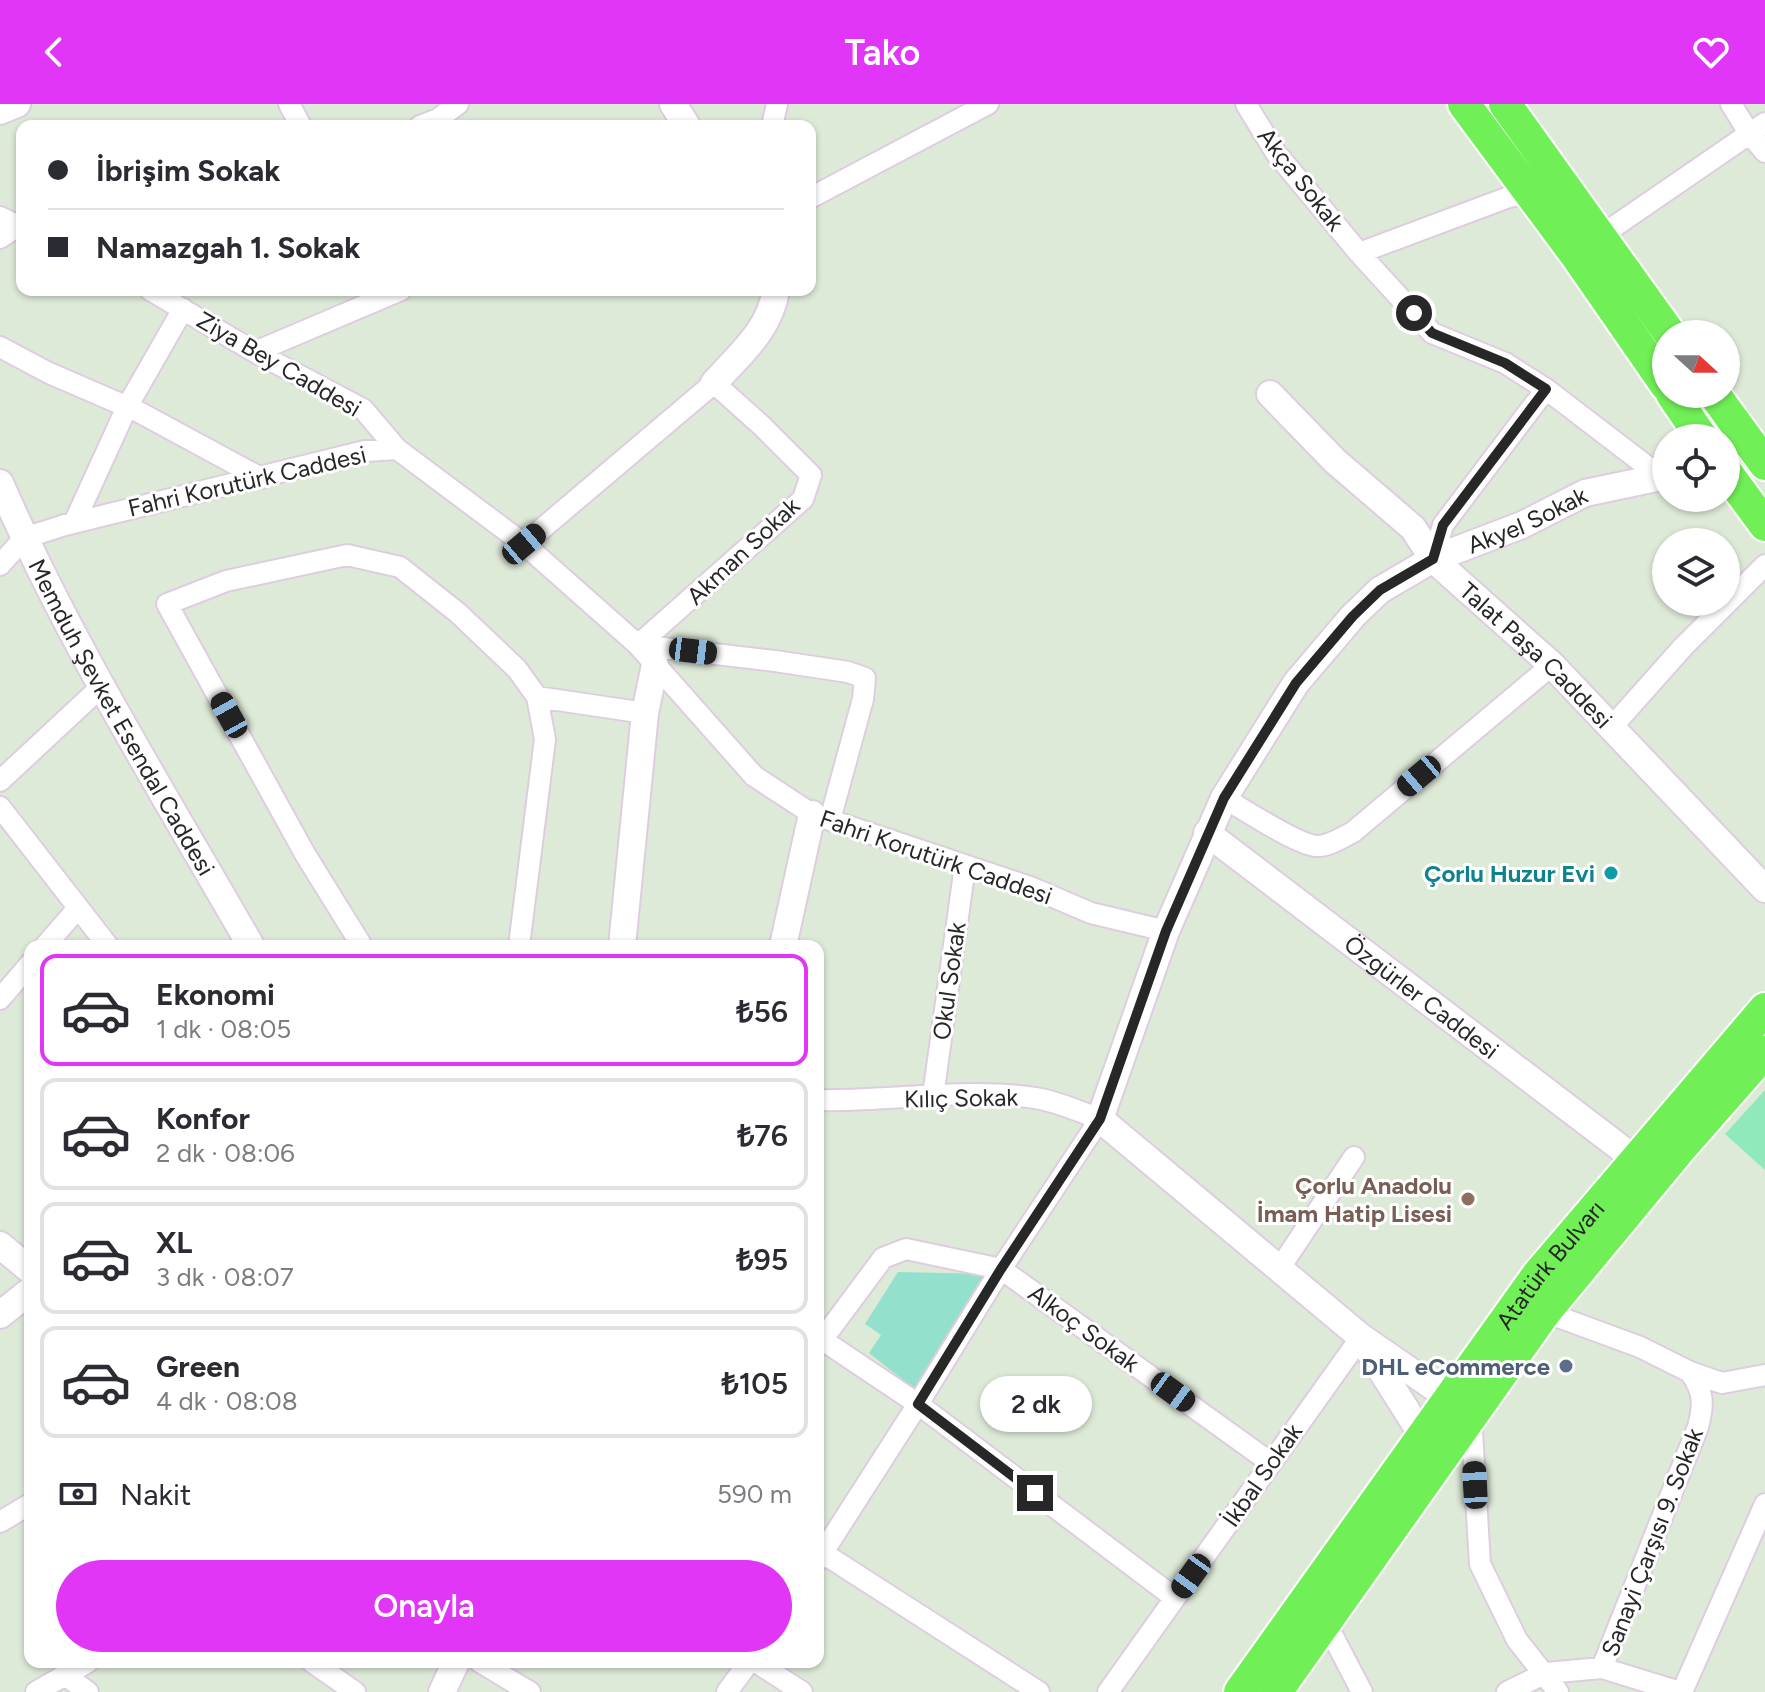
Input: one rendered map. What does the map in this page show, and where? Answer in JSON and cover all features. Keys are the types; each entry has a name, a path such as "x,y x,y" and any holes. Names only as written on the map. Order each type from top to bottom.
{"main road":[{"path":"1464,104 1576,255 1652,365"},
{"path":"1505,104 1660,320"},
{"path":"1724,408 1765,464"},
{"path":"1740,491 1765,525"},
{"name":"Atatürk Bulvarı","path":"1240,1692 1460,1406 1537,1276 1765,1009"},
{"name":"Atatürk Bulvarı","path":"1460,1406 1545,1312 1765,1052"},
{"name":"Atatürk Bulvarı","path":"1276,1692 1325,1621 1433,1443"}],"street":[{"path":"0,111 17,104"},
{"path":"438,120 458,104"},
{"path":"816,195 988,104"},
{"name":"Akça Sokak","path":"1246,104 1276,153 1359,253 1432,333 1505,363 1546,389 1652,469"},
{"path":"1731,104 1757,128 1765,152"},
{"path":"1599,237 1757,128"},
{"path":"1359,253 1509,197 1529,193"},
{"path":"0,238 13,224"},
{"name":"Ziya Bey Caddesi","path":"160,296 255,352 363,409 397,449"},
{"path":"255,352 387,296"},
{"path":"524,544 714,383 762,330 773,309 775,296"},
{"path":"74,523 127,407 183,309"},
{"path":"0,347 49,373 127,407 261,478"},
{"name":"Akman Sokak","path":"646,655 803,499 811,475 714,383"},
{"path":"1433,559 1443,525 1546,389"},
{"name":"Talat Paşa Caddesi","path":"1270,394 1335,461 1413,528 1433,559 1552,665 1765,889"},
{"name":"Fahri Korutürk Caddesi","path":"24,538 365,451 397,449 524,544 646,655 754,776 821,817 1030,887 1091,913 1166,931"},
{"name":"Akyel Sokak","path":"1100,1119 1166,931 1224,798 1296,683 1353,616 1380,590 1433,559 1522,525 1585,493 1652,479"},
{"name":"Memduh Şevket Esendal Caddesi","path":"0,483 24,538 102,686 248,940"},
{"path":"0,565 24,538"},
{"path":"358,940 305,854 167,604 226,581 347,555 400,567 458,613 517,669 537,697 545,739 520,940"},
{"path":"1611,728 1683,647 1765,565"},
{"path":"623,940 645,713 646,655 775,661 848,672 865,678 863,699 821,817 785,940"},
{"path":"1224,798 1277,829 1317,846 1336,841 1353,832 1552,665"},
{"path":"0,781 102,686"},
{"path":"537,697 645,713"},
{"path":"0,807 103,940"},
{"name":"Özgürler Caddesi","path":"1207,833 1635,1159"},
{"name":"Okul Sokak","path":"933,1096 965,866"},
{"path":"50,940 78,908"},
{"path":"0,999 24,971"},
{"name":"Kılıç Sokak","path":"824,1100 983,1093 1038,1098 1100,1119"},
{"path":"824,1548 1100,1119 1361,1337 1460,1406 1475,1485 1480,1564 1517,1640 1558,1692"},
{"path":"1279,1269 1354,1157"},
{"path":"0,1245 24,1265"},
{"name":"Alkoç Sokak","path":"824,1334 883,1258 906,1249 1001,1269 1271,1463"},
{"path":"0,1315 24,1300"},
{"path":"1545,1312 1640,1347 1690,1372 1722,1383 1765,1375"},
{"path":"1361,1337 1433,1443 1466,1471 1475,1485"},
{"name":"İkbal Sokak","path":"1108,1692 1361,1337"},
{"path":"824,1342 918,1404 1175,1598"},
{"name":"Sanayi Çarşısı 9. Sokak","path":"1602,1668 1698,1427 1704,1406 1701,1388 1690,1372"},
{"path":"1507,1692 1546,1673 1602,1668 1681,1692 1765,1504"},
{"path":"0,1522 24,1508"},
{"path":"824,1557 1039,1692"},
{"path":"1325,1621 1362,1692"},
{"path":"36,1692 77,1668"},
{"path":"321,1668 355,1692"},
{"path":"442,1692 453,1668"},
{"path":"490,1668 530,1692"},
{"path":"727,1692 745,1668"},
{"path":"765,1668 802,1692"},
{"path":"65,1675 88,1692"}],"shaded area":[{"path":"898,1272 989,1274 918,1392 869,1353 881,1335 865,1324"}],"green space":[{"path":"1765,1090 1765,1170 1725,1134"}],"place":[{"name":"Çorlu Huzur Evi","path":"1611,873"},
{"name":"Çorlu Anadolu İmam Hatip Lisesi","path":"1468,1199"},
{"name":"DHL eCommerce","path":"1566,1366"}],"route":[{"path":"1035,1493 918,1404 1001,1269 1100,1119 1166,931 1224,798 1296,683 1353,616 1380,590 1433,559 1443,525 1546,389 1505,363 1432,333 1414,313"}]}
